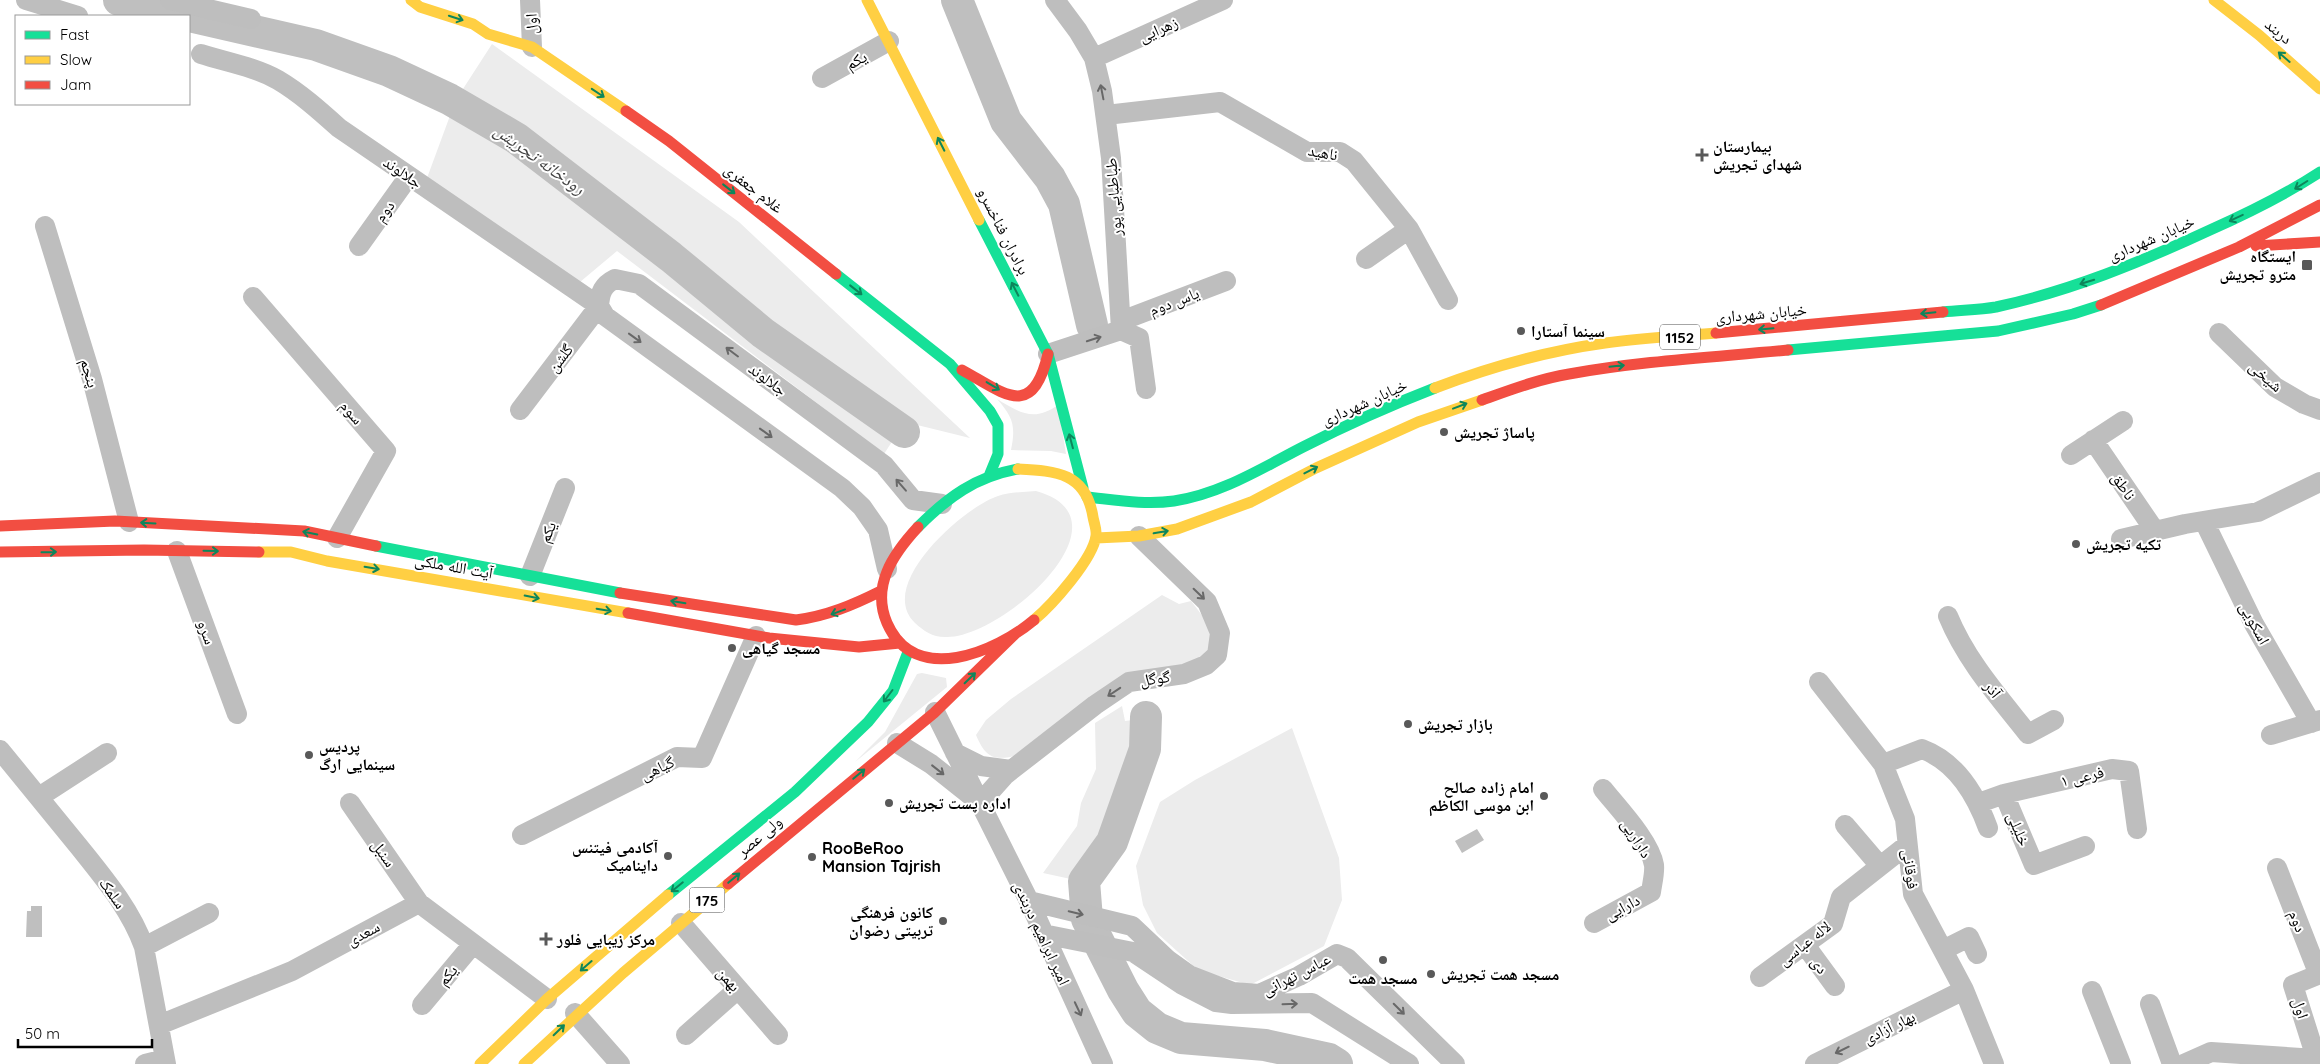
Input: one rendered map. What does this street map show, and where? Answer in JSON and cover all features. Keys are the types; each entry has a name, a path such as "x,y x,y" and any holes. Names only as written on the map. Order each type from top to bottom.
{"main road":[{"name":"غلام جعفری","path":"411,0 420,7 474,24 488,34 532,47 669,141 950,364 990,411 998,425 998,454 988,476"},
{"name":"برادران فناخسرو","path":"867,0 1048,354 1085,492 1092,506 1096,538"},
{"name":"دربند","path":"2214,0 2259,35 2320,89"},
{"name":"خیابان شهرداری","path":"1085,492 1147,503 1174,501 1218,490 1318,440 1408,399 1467,377 1564,350 1606,343 1985,308 2028,299 2096,279 2184,242 2280,197 2320,172"},
{"path":"2239,248 2320,205"},
{"path":"2239,248 2320,242"},
{"name":"1152","path":"1096,538 1139,536 1177,529 1251,502 1316,468 1418,422 1526,384 1568,374 1618,366 1998,331 2073,314 2118,299 2239,248"},
{"path":"950,364 1008,395 1018,396 1035,387 1043,375 1048,354"},
{"path":"1085,492 1068,478 1047,471 1018,469 988,476 942,504 910,536 887,569 882,591 883,615 893,635 908,652 937,658 957,657 987,649 1016,634 1040,616 1062,594 1081,567 1096,538"},
{"name":"آیت الله ملکی","path":"0,526 129,522 304,531 597,590 796,620 817,619 839,613 882,591"},
{"name":"آیت الله ملکی","path":"0,552 290,552 756,636 859,647 900,643"},
{"name":"ولی عصر","path":"524,1064 576,1013 681,923 935,712 1016,634"},
{"name":"ولی عصر","path":"480,1064 547,999 672,892 794,792 862,728 893,691 908,652"}],"street":[{"path":"26,0 75,15"},
{"path":"170,0 209,4 251,19"},
{"name":"اول","path":"530,0 532,47"},
{"name":"طباطبایی پور","path":"1055,0 1078,31 1094,58 1102,91 1111,158 1121,326"},
{"name":"زهرایی","path":"1094,58 1223,0"},
{"name":"یکم","path":"822,78 889,41"},
{"name":"جلالوند","path":"201,54 265,74 279,81 314,106 339,128 599,306 605,316 842,488 862,508 878,530 887,569"},
{"name":"ناهید","path":"1106,115 1220,102 1308,152 1340,152 1354,161 1409,229 1448,300"},
{"name":"دوم","path":"358,246 409,176"},
{"name":"پنجم","path":"45,226 92,379 129,522"},
{"path":"1366,259 1409,229"},
{"name":"جلالوند","path":"599,306 600,294 605,284 615,278 639,284 884,465 913,500 942,504"},
{"name":"یاس دوم","path":"1121,326 1226,281"},
{"name":"سوم","path":"253,297 386,450 337,538"},
{"name":"گلشن","path":"520,410 599,306"},
{"path":"1048,354 1121,326 1139,338 1146,389"},
{"name":"شیخی","path":"2219,333 2275,388 2315,402"},
{"path":"2070,455 2123,421"},
{"name":"ناطق","path":"2093,440 2155,531"},
{"path":"2121,539 2204,521 2258,512 2320,482"},
{"name":"یکم","path":"530,576 565,488"},
{"name":"اسکویی","path":"2204,521 2254,624 2315,721"},
{"name":"گوگل","path":"980,803 994,785 1011,770 1095,705 1129,682 1184,674 1206,665 1217,655 1220,633 1207,602 1139,536"},
{"name":"سرو","path":"177,551 237,714"},
{"name":"آذر","path":"1948,616 1957,637 1980,673 2028,734 2054,720"},
{"name":"گیاهی","path":"522,835 677,757 702,758 756,636"},
{"name":"فوقانی","path":"1819,682 1883,764 1905,819 1913,894 1964,990 1994,1064"},
{"name":"امیر ابراهیم دربندی","path":"935,712 1028,901 1103,1064"},
{"path":"2271,735 2315,721"},
{"name":"امیر ابراهیم دربندی","path":"897,743 931,764 980,803"},
{"path":"1883,764 1922,749 1937,754 1957,772 1979,803 1988,828"},
{"name":"سلمک","path":"0,750 121,903 138,931 144,947 166,1062"},
{"path":"955,752 982,766 1011,770"},
{"path":"39,797 108,753"},
{"name":"فرعی ۱","path":"1979,803 2004,794 2112,769 2129,771 2137,829"},
{"name":"داراریی","path":"1603,789 1642,839 1650,854 1654,865 1651,892"},
{"name":"خلیلی","path":"2004,794 2034,865 2085,846"},
{"name":"سنبل","path":"350,804 419,903"},
{"path":"1845,825 1880,866"},
{"name":"لاله عباسی","path":"1760,977 1833,924 1841,897 1907,845"},
{"name":"دوم","path":"2277,868 2320,974"},
{"name":"دارایی","path":"1594,923 1651,892"},
{"name":"عباس تهرانی","path":"1028,901 1132,926 1168,960 1189,974 1233,992 1259,994 1299,976 1337,954 1347,958 1455,1064"},
{"path":"419,903 547,999"},
{"name":"سعدی","path":"159,1025 292,971 419,903"},
{"path":"144,947 209,913"},
{"name":"بهمن","path":"681,923 778,1035"},
{"name":"عباس تهرانی","path":"1043,934 1133,952 1181,984 1216,1002 1232,1004 1312,1003 1409,1064"},
{"path":"1943,950 1969,937 1977,954"},
{"name":"یکم","path":"422,1005 472,944"},
{"name":"دی","path":"1805,945 1835,986"},
{"name":"اول","path":"2317,1062 2293,985 2320,974"},
{"path":"686,1034 738,989"},
{"name":"بهار آزادی","path":"1815,1064 1964,990"},
{"path":"2092,991 2121,1064"},
{"path":"2150,1004 2172,1064"},
{"path":"576,1013 620,1064"},
{"path":"2184,1064 2210,1052 2317,1062"},
{"path":"145,1064 166,1062"}],"shaded area":[{"path":"492,44 739,222 970,438 905,422 757,319 656,235 461,92"},
{"path":"451,113 504,141 895,437 884,454 617,251 580,282 427,178"},
{"path":"997,399 1027,414 1042,413 1058,405 1066,454 1051,451 1011,450 1012,422 1007,411"},
{"path":"1036,491 1063,505 1072,526 1066,550 1049,576 1025,600 997,619 969,633 940,637 929,633 915,623 906,607 906,589 915,569 929,549 946,531 983,503 998,496"},
{"path":"1162,595 1179,604 1191,601 1208,623 1212,647 1198,663 1141,672 1019,755 997,758 984,749 976,735 986,720 1011,699"},
{"path":"922,673 946,678 947,687 855,762 885,732 917,674"},
{"path":"1122,706 1125,721 1141,719 1142,743 1131,779 1109,836 1080,881 1043,873 1077,826 1081,803 1096,769 1095,723"},
{"path":"1292,728 1339,858 1342,900 1324,946 1250,985 1198,970 1157,933 1143,905 1136,866 1160,802 1195,780"},
{"path":"1477,829 1484,840 1462,853 1455,841"},
{"path":"31,906 42,906 42,937 26,937 27,911 31,911"}],"waterway":[{"name":"رودخانه تجریش","path":"119,0 185,15"},
{"path":"957,0 1006,121 1050,178 1064,204 1092,325"},
{"name":"رودخانه تجریش","path":"190,16 316,45 389,71 449,99 516,138 671,257 763,333 904,432"},
{"name":"رودخانه تجریش","path":"1146,717 1145,749 1112,842 1084,881 1087,919 1123,990 1137,1012 1157,1028 1181,1038 1265,1045 1329,1059 1337,1064"}],"traffic: fast":[{"path":"1943,312 1996,307 2051,293 2105,274 2158,253 2238,217 2280,196 2320,172"},
{"path":"979,220 1048,354 1083,488"},
{"path":"836,274 950,364 990,411 998,425 998,454 989,476"},
{"path":"1788,350 1998,331 2073,314 2101,305"},
{"path":"1087,497 1130,502 1163,502 1191,498 1208,493 1241,479 1352,423 1435,388"},
{"path":"918,527 940,506 975,483 988,477 1018,469"},
{"path":"376,546 620,593"},
{"path":"668,895 795,792 868,722 893,691 908,652"}],"traffic: slow":[{"path":"411,0 420,7 473,24 488,34 532,47 626,111"},
{"path":"867,0 979,220"},
{"path":"2214,0 2259,35 2320,89"},
{"path":"1435,388 1477,373 1562,350 1619,341 1716,333"},
{"path":"1096,538 1139,536 1177,529 1251,502 1316,468 1418,422 1482,400"},
{"path":"1018,469 1057,473 1068,477 1076,483 1084,491 1089,502 1096,531 1093,546 1080,569 1061,593 1034,620"},
{"path":"259,552 291,552 327,561 628,613"},
{"path":"524,1064 623,973 728,884"},
{"path":"480,1064 547,999 668,895"}],"traffic: jam":[{"path":"626,111 669,141 836,274"},
{"path":"2101,305 2239,247 2320,205"},
{"path":"2256,246 2320,242"},
{"path":"1716,333 1943,312"},
{"path":"1482,400 1525,385 1569,374 1651,363 1788,350"},
{"path":"962,370 1003,393 1015,396 1025,395 1034,388 1041,375 1048,354"},
{"path":"0,526 115,521 304,531 376,546"},
{"path":"918,527 893,559 883,583 883,609 887,623 900,643 916,654 936,659 957,658 999,643 1034,620"},
{"path":"0,552 144,550 259,552"},
{"path":"620,593 796,620 840,609 881,591"},
{"path":"628,613 769,638 859,647 900,643"},
{"path":"728,884 934,713 1015,634"}],"place":[{"name":"بیمارستان شهدای تجریش","path":"1702,155"},
{"name":"ایستگاه مترو تجریش","path":"2307,265"},
{"name":"سینما آستارا","path":"1521,331"},
{"name":"پاساژ تجریش","path":"1444,432"},
{"name":"تکیه تجریش","path":"2076,544"},
{"name":"مسجد گیاهی","path":"732,648"},
{"name":"بازار تجریش","path":"1408,724"},
{"name":"پردیس سینمایی ارگ","path":"309,755"},
{"name":"امام زاده صالح ابن موسى الكاظم","path":"1544,796"},
{"name":"اداره پست تجریش","path":"889,803"},
{"name":"آکادمی فیتنس داینامیک","path":"668,856"},
{"name":"RooBeRoo Mansion Tajrish","path":"812,857"},
{"name":"کانون فرهنگی تربیتی رضوان","path":"943,921"},
{"name":"مرکز زیبایی فلور","path":"546,939"},
{"name":"مسجد همت","path":"1383,960"},
{"name":"مسجد همت تجریش","path":"1431,974"}]}
